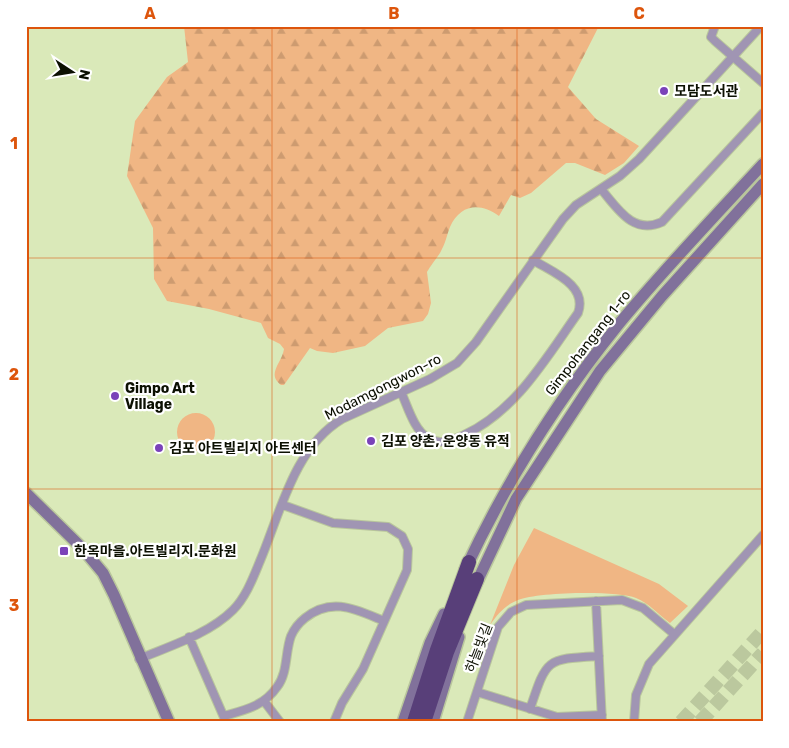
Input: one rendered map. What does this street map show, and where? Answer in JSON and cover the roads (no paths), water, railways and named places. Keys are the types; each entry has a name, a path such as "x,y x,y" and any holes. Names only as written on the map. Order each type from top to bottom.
{"highway":[{"path":"414,722 437,650 469,562"},
{"path":"424,722 446,652 477,579"}],"street":[{"path":"715,26 712,37 763,83"},
{"name":"Modamgongwon-ro","path":"139,659 218,622 239,602 256,572 299,465 322,434 342,419 448,369 465,355 571,209 601,189 639,159 762,26"},
{"path":"601,189 629,221 646,226 662,222 763,113"},
{"name":"Gimpohangang 1-ro","path":"403,722 430,643 518,467 585,369 639,301 763,164"},
{"name":"Gimpohangang 1-ro","path":"433,722 477,579 516,499 600,371 662,296 763,184"},
{"path":"401,392 422,433 429,439 444,442 482,425 517,396 578,313 581,306 580,298 574,286 533,260"},
{"path":"26,492 83,549 103,573 164,722"},
{"path":"26,500 94,570 108,594 169,722"},
{"path":"283,506 333,524 384,525 402,536 408,549 409,563 364,669 342,703 334,722"},
{"path":"634,722 636,695 642,677 655,654 763,535"},
{"name":"하늘빛길","path":"467,722 498,627 511,612 534,603 622,600 652,614 674,634"},
{"name":"하늘빛길","path":"477,692 557,716 602,718 596,601"},
{"path":"189,637 225,719 264,701 281,680 292,634 303,620 314,612 328,606 342,606 384,622"},
{"path":"530,709 541,675 550,663 557,659 599,656"},
{"path":"264,701 280,722"}],"tunnel":[{"path":"681,722 763,631"},
{"path":"700,722 763,653"}],"place":[{"name":"모담도서관","path":"664,91"},
{"name":"Gimpo Art Village","path":"115,396"},
{"name":"김포 양촌, 운양동 유적","path":"371,441"},
{"name":"김포 아트빌리지 아트센터","path":"159,448"},
{"name":"한옥마을.아트빌리지.문화원","path":"64,551"}]}
